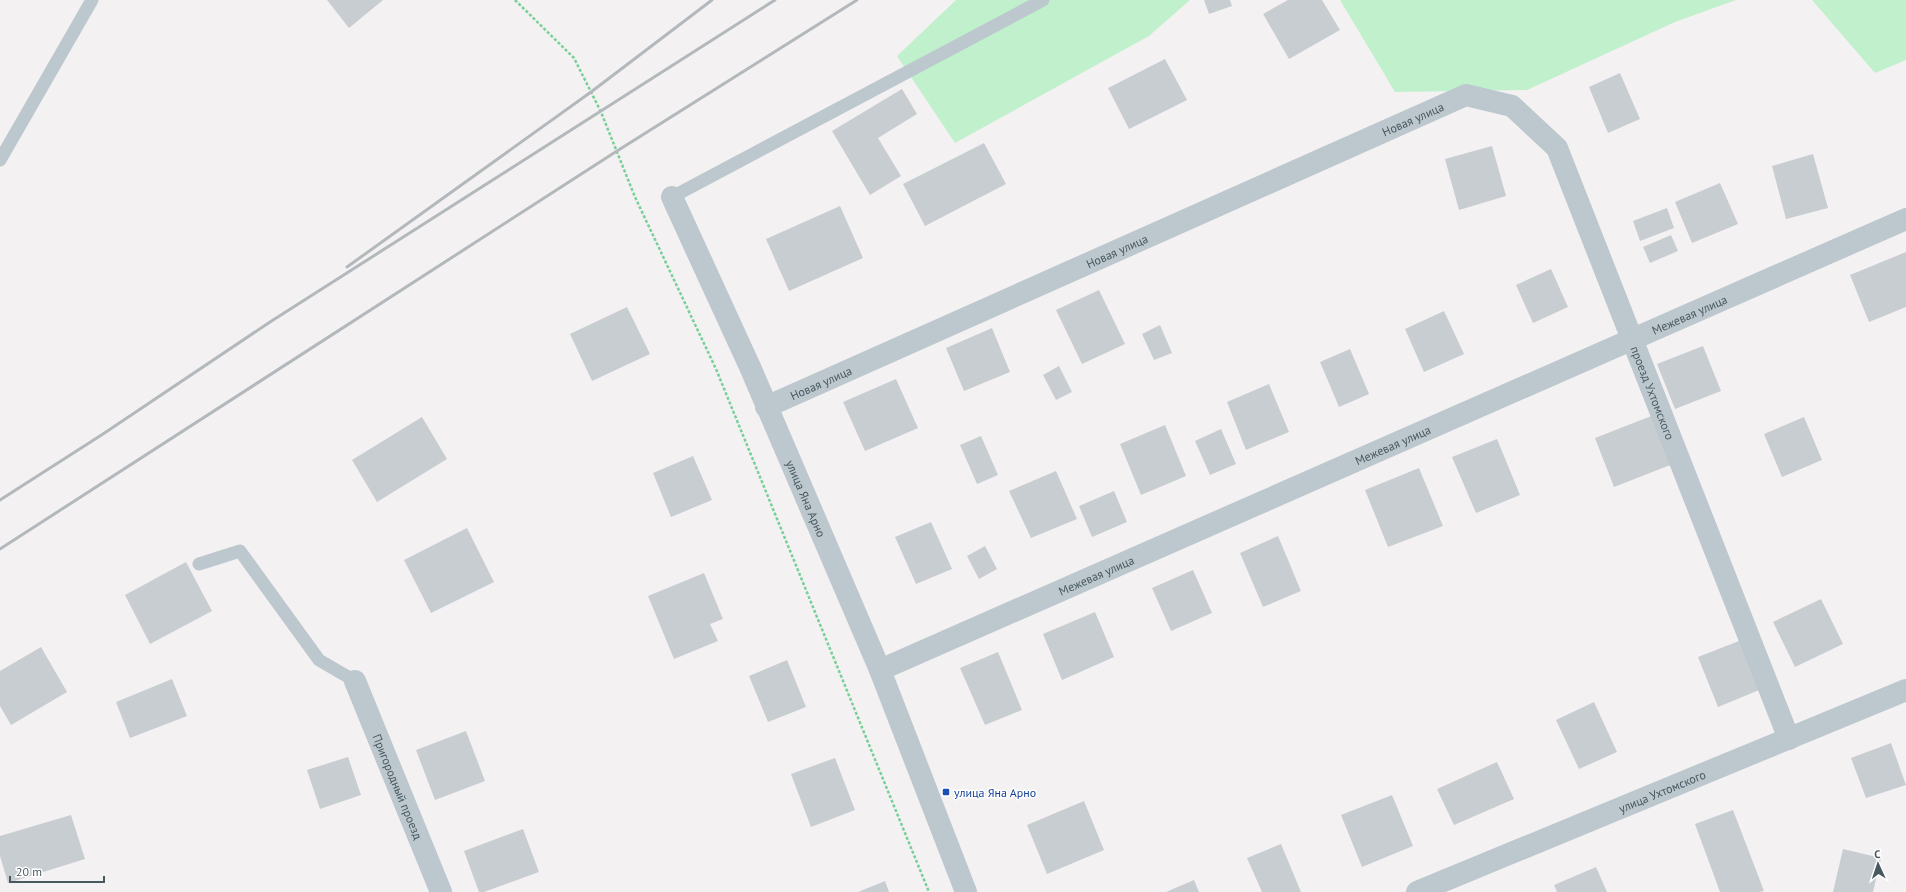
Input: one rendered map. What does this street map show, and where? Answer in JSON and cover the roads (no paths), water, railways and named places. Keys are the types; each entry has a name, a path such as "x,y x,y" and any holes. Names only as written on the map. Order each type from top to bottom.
{"street":[{"name":"проезд Ухтомского","path":"1466,95 1512,106 1557,148 1789,739"},
{"name":"Новая улица","path":"766,407 1466,95"},
{"name":"улица Яна Арно","path":"672,197 766,407 880,670 966,892"},
{"name":"Межевая улица","path":"880,670 1632,341 1906,219"},
{"name":"Пригородный проезд","path":"355,682 441,892"},
{"name":"улица Ухтомского","path":"1417,892 1906,690"}],"lane":[{"path":"0,160 92,0"},
{"path":"672,197 1043,0"},
{"path":"199,564 240,551 319,660 355,682"}],"railway":[{"path":"347,267 591,92 712,0"},
{"path":"0,500 103,434 270,322 775,0"},
{"path":"0,549 617,151 857,0"}],"place":[{"name":"улица Яна Арно","path":"946,792"}]}
